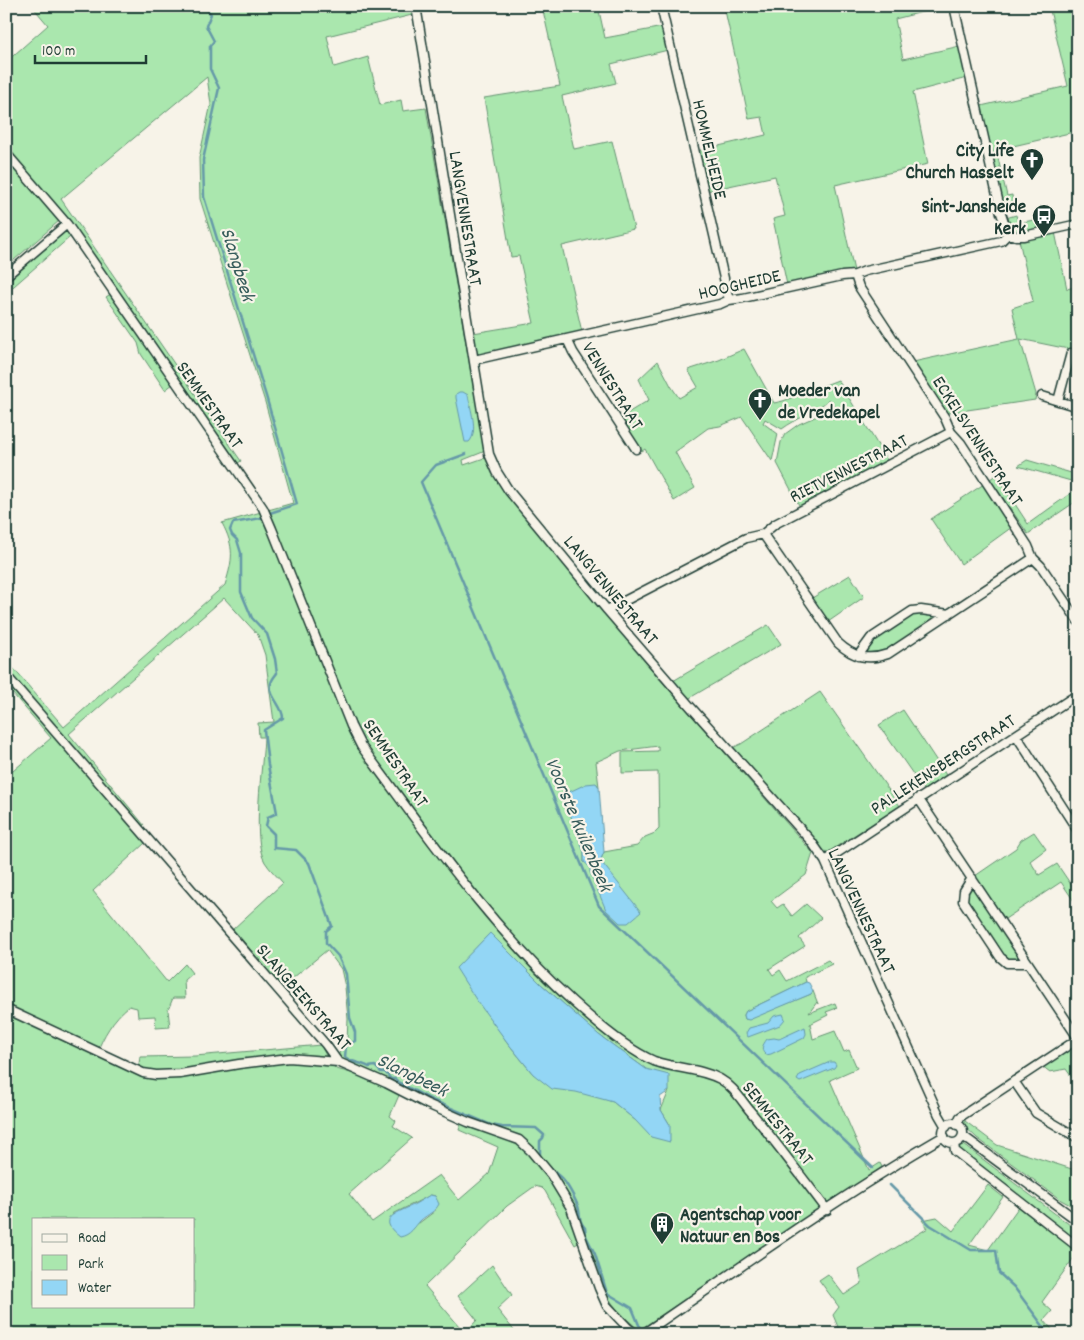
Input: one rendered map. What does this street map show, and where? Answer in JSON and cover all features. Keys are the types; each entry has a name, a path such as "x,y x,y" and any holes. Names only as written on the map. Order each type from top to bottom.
{"street":[{"name":"LANGVENNESTRAAT","path":"416,6 489,454 497,472 509,491 607,610 810,841 825,861 934,1106 946,1127"},
{"name":"HOMMELHEIDE","path":"661,6 729,300"},
{"path":"954,6 1001,213 1008,234 1024,236 1078,224"},
{"name":"SEMMESTRAAT","path":"6,153 67,224 263,508 351,726 361,746 477,901 536,966 573,1002 634,1051 656,1061 707,1074 730,1086 776,1142 827,1210"},
{"path":"6,276 67,224"},
{"name":"HOOGHEIDE","path":"474,360 720,304 729,300 842,276 855,275 865,271 1001,241 1008,234"},
{"name":"ECKELSVENNESTRAAT","path":"855,275 859,287 945,418 951,432 961,443 1028,546 1033,558 1041,566 1078,621"},
{"name":"VENNESTRAAT","path":"567,339 573,352 636,448"},
{"path":"1058,401 1071,353"},
{"path":"1042,396 1078,407"},
{"name":"RIETVENNESTRAAT","path":"607,610 746,538 763,534 776,524 951,432"},
{"path":"763,534 838,643 847,651 868,658 888,654 1033,558"},
{"path":"858,656 871,638 912,611 920,610 949,614"},
{"name":"SLANGBEEKSTRAAT","path":"6,675 320,1037 338,1062 386,1082 427,1104 468,1122 519,1140 531,1151 551,1175 571,1208 607,1306 635,1334"},
{"name":"PALLEKENSBERGSTRAAT","path":"825,861 1078,694"},
{"path":"1016,734 1078,831"},
{"path":"918,798 1078,1039 960,1117 957,1125"},
{"path":"972,878 964,891 963,901 1000,957 1007,963 1028,962"},
{"path":"6,1009 143,1073 156,1075 180,1074 289,1058 338,1062"},
{"path":"1014,1081 1036,1113 1078,1138"},
{"path":"643,1334 744,1264 910,1155 944,1136 946,1127 949,1125 957,1125 962,1129 962,1136 959,1141 954,1143 944,1136"},
{"path":"962,1136 1078,1220"},
{"path":"954,1143 955,1151 1078,1247"}],"green space":[{"path":"32,6 410,6 412,15 327,36 334,67 368,57 380,105 401,100 403,111 426,108 484,449 483,452 463,460 464,465 487,457 501,487 657,676 813,853 806,875 771,901 777,908 783,904 792,916 806,904 821,918 799,938 805,946 769,969 773,975 780,970 787,981 828,960 832,964 805,977 806,982 746,1011 744,1015 745,1019 749,1019 811,994 813,991 818,1004 817,1002 809,1013 835,1003 837,1008 826,1012 828,1015 810,1024 813,1039 835,1031 844,1052 849,1050 857,1068 830,1080 869,1170 880,1163 882,1167 639,1330 619,1312 603,1291 585,1239 575,1245 545,1191 535,1186 507,1206 425,1286 465,1333 477,1320 458,1296 492,1265 512,1295 497,1309 515,1334 6,1334 6,777 51,738 6,686 6,660 64,727 225,585 230,568 231,547 222,523 293,503 265,402 200,199 199,158 211,104 207,77 61,199 241,461 232,467 173,384 165,390 141,354 138,343 106,297 112,293 70,237 6,293 6,283 66,231 59,221 6,267 6,62 48,25","holes":["224,598 258,635 265,655 274,722 258,723 259,737 264,737 258,820 259,837 265,862 283,883 233,929 282,987 327,950 341,969 345,987 348,1019 347,1041 338,1055 340,1058 393,1081 463,1117 459,1130 498,1147 489,1174 459,1200 439,1175 372,1222 349,1194 412,1138 393,1126 396,1121 390,1116 400,1093 356,1074 336,1069 328,1060 321,1045 195,1056 140,1057 138,1070 96,1055 109,1028 129,1006 137,1008 138,1017 155,1016 156,1028 170,1027 168,1010 173,998 185,998 184,980 192,973 185,964 167,982 93,891 145,843 136,832 144,825 69,734","658,746 658,751 622,752 622,773 658,772 659,829 645,837 637,846 604,852 601,859 603,865 584,862 584,852 596,783 599,787 596,762 620,751","490,933 541,984 599,1035 646,1069 669,1091 661,1110 670,1125 635,1120 613,1102 533,1074 507,1042 457,968","431,1195 435,1196 435,1211 419,1223 393,1214"]},
{"path":"542,6 598,6 605,38 663,27 668,50 611,64 616,83 562,96 574,149 612,141 634,229 562,246 582,332 480,355 476,352 473,333 534,323 519,256 511,257 484,98 560,86"},
{"path":"724,6 946,6 895,19 903,59 960,46 967,78 913,92 928,164 835,185 854,271 787,285 773,219 785,216 775,176 706,191 697,151 766,135 762,117 749,119"},
{"path":"1049,6 1078,6 1078,131 996,150 1007,196 1012,195 1013,205 1004,206 981,106 1068,86"},
{"path":"1016,215 1018,223 1050,217 1051,225 1018,233 1009,225 1006,218"},
{"path":"1055,232 1067,289 1078,286 1078,351 1020,339 1036,394 1035,400 947,413 913,362 1019,339 1012,308 1033,301 1019,240"},
{"path":"744,349 774,403 838,380 887,460 800,507 777,463 781,442 785,434 799,424 835,408 829,399 818,408 782,429 765,419 763,423 778,434 772,461 742,417 720,426 708,428 675,452 695,488 674,501 645,449 642,451 621,417 649,400 639,379 658,361 679,398 698,387 688,370 719,360"},
{"path":"1027,460 1078,475 1078,483 1018,466"},
{"path":"996,475 1028,524 1078,488 1078,500 1028,534 990,479"},
{"path":"984,484 1012,527 961,564 931,519"},
{"path":"850,575 864,597 828,622 812,598"},
{"path":"915,614 935,615 935,618 885,652 868,655 865,650 871,642"},
{"path":"768,625 781,644 688,699 673,681"},
{"path":"820,692 900,806 828,852 824,851 732,748"},
{"path":"903,710 946,775 924,790 879,725"},
{"path":"1034,832 1046,849 1030,861 1039,875 1057,864 1078,895 1078,907 1061,882 1005,919 975,876 1016,848 1021,840"},
{"path":"971,885 973,885 1021,958 1020,960 1009,961 1002,956 967,903 966,896"},
{"path":"1078,1044 1078,1086 1066,1069 1050,1072 1042,1066"},
{"path":"965,1118 965,1121 997,1145 1078,1171 1077,1207 1061,1200 977,1138 962,1124"},
{"path":"964,1145 1078,1231 1078,1245 958,1150 958,1146"},
{"path":"988,1185 1003,1197 969,1245 988,1250 1020,1205 1078,1252 1042,1302 1052,1311 1044,1320 1056,1334 841,1334 833,1315 839,1307 819,1280 828,1274 844,1295 862,1283 859,1270 928,1228 922,1220 937,1217 953,1231"}],"water":[{"path":"459,392 468,395 472,413 474,426 472,438 469,442 465,442 456,398 456,394"},
{"path":"596,783 599,787 604,852 601,859 641,912 628,923 620,923 606,910 590,872 590,867 584,862 584,852 565,800 567,793 586,784"},
{"path":"490,933 541,984 599,1035 646,1069 669,1075 669,1091 660,1097 661,1110 670,1125 670,1142 651,1137 635,1120 613,1102 576,1092 552,1089 533,1074 477,1001 456,968"},
{"path":"806,982 809,983 813,991 811,994 749,1020 745,1019 746,1011"},
{"path":"783,1014 785,1019 780,1025 748,1037 746,1033 749,1028 768,1023 774,1016"},
{"path":"805,1027 806,1034 804,1038 771,1054 766,1055 762,1050 767,1039 779,1039"},
{"path":"834,1062 836,1065 834,1068 800,1082 797,1080 800,1075"},
{"path":"430,1195 435,1196 439,1204 433,1211 421,1220 410,1233 404,1236 400,1237 393,1231 389,1222 393,1216"}],"waterway":[{"name":"Slangbeek","path":"204,6 211,14 206,26 214,41 210,46 210,69 219,88 203,160 204,197 266,396 297,504 270,513"},
{"name":"Voorste Kuilenbeek","path":"466,454 436,465 421,482 599,906 873,1168"},
{"name":"Slangbeek","path":"261,518 233,523 230,530 237,540 241,553 241,592 252,618 267,634 275,659 277,673 272,681 271,688 283,718 264,730 277,813 268,817 266,826 274,834 274,848 296,850 309,863 332,926 326,931 326,943 338,956 346,974 350,1018 355,1032 355,1041 346,1046 345,1057 369,1067 375,1066 381,1072 385,1072 391,1079 395,1079 432,1100 491,1125 536,1128 544,1135 540,1141 540,1157"},
{"name":"Slangbeek","path":"550,1168 565,1182 576,1202 580,1220 595,1254 607,1293 632,1308 639,1325 644,1331"},
{"name":"Voorste Kuilenbeek","path":"890,1185 930,1225 971,1250 996,1250 999,1273 1014,1287 1049,1334"}],"place":[{"name":"City Life Church Hasselt","path":"1032,181"},
{"name":"Sint-Jansheide Kerk","path":"1044,237"},
{"name":"Moeder van de Vredekapel","path":"760,421"},
{"name":"Agentschap voor Natuur en Bos","path":"662,1245"}]}
